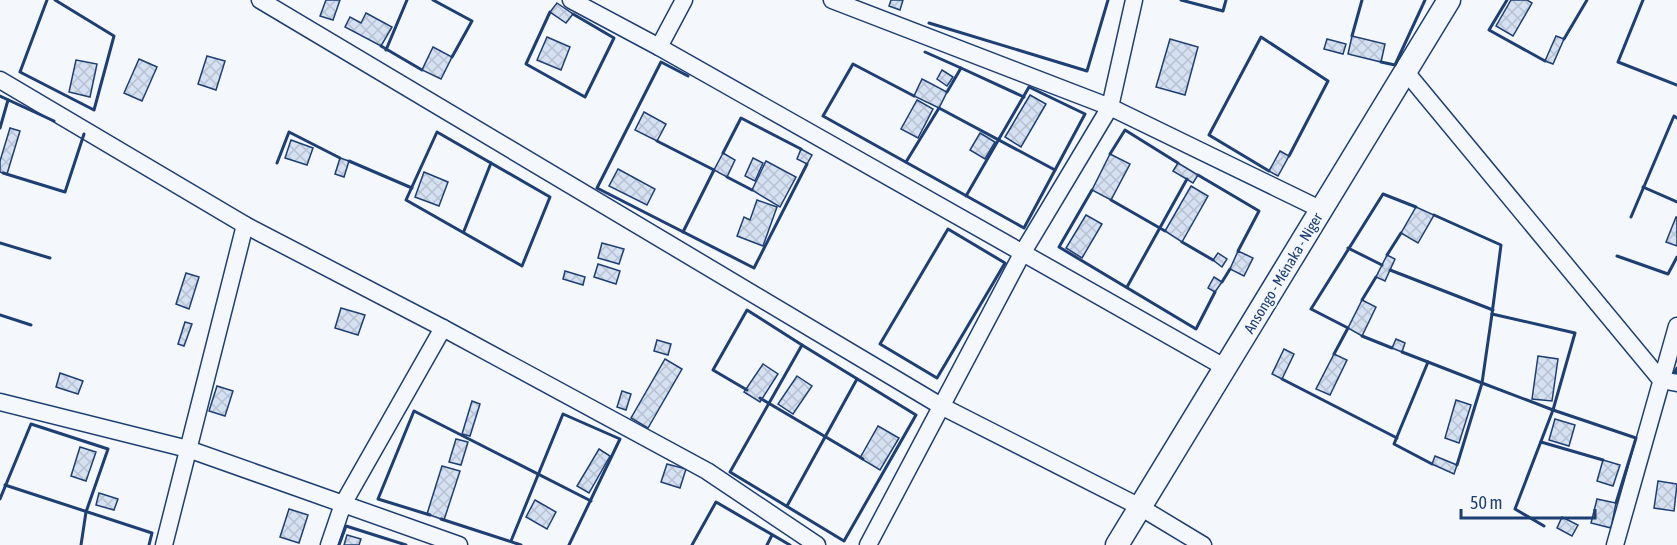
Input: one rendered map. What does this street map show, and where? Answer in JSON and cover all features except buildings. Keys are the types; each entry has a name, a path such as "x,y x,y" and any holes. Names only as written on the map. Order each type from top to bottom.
{"main road":[{"name":"Ansongo - Ménaka - Niger","path":"1118,545 1449,0"}],"street":[{"path":"260,0 941,406 1140,507 1203,545"},
{"path":"571,0 1226,368"},
{"path":"658,47 684,0"},
{"path":"832,0 1110,107 1322,210"},
{"path":"868,545 1023,252 1110,107 1134,0"},
{"path":"1406,72 1669,381"},
{"path":"0,80 245,225 443,328 707,471 817,545"},
{"path":"164,545 245,225"},
{"path":"1615,545 1669,381 1677,326"},
{"path":"329,545 343,504 443,328"},
{"path":"0,402 188,449 459,545"}],"wall":[{"path":"47,0 20,72 94,110 114,36 55,0"},
{"path":"386,50 407,0"},
{"path":"433,0 472,21 452,57"},
{"path":"929,23 1087,71 1108,0"},
{"path":"1181,0 1223,11 1226,0"},
{"path":"1352,36 1362,0"},
{"path":"1381,62 1395,65 1425,0"},
{"path":"1507,0 1489,30 1545,61"},
{"path":"1564,39 1587,0"},
{"path":"1643,0 1618,62 1677,85"},
{"path":"550,12 526,64 585,97 614,38 573,14"},
{"path":"1269,171 1209,135 1261,37 1328,81 1289,156"},
{"path":"381,46 422,70"},
{"path":"925,52 961,68"},
{"path":"688,76 661,62 597,188 754,268 807,164"},
{"path":"914,96 853,64 823,116 1024,228 1085,114 1029,87 966,196"},
{"path":"947,92 961,68 1024,97"},
{"path":"0,96 54,121"},
{"path":"0,128 8,100"},
{"path":"906,162 939,108 1055,170"},
{"path":"1631,217 1674,116 1677,118"},
{"path":"723,153 741,118 801,149"},
{"path":"1110,154 1125,130 1178,163"},
{"path":"277,163 289,132 340,158"},
{"path":"437,132 550,197 522,266 406,200 437,132"},
{"path":"3,173 65,192 84,134"},
{"path":"657,141 714,170 683,232"},
{"path":"349,161 412,188"},
{"path":"464,231 491,163"},
{"path":"1198,175 1259,211 1238,251"},
{"path":"727,177 752,190"},
{"path":"1127,287 1187,179"},
{"path":"1643,187 1677,202"},
{"path":"1092,190 1059,247 1196,329 1215,292"},
{"path":"1334,354 1348,328 1311,309 1383,194 1416,207"},
{"path":"1111,200 1165,231"},
{"path":"1434,215 1501,245 1492,314"},
{"path":"948,229 1005,263 937,378 880,344 948,229"},
{"path":"1387,255 1401,233"},
{"path":"1182,242 1213,260"},
{"path":"0,243 50,258"},
{"path":"1348,248 1382,265"},
{"path":"1617,256 1668,274 1677,257"},
{"path":"1222,282 1230,269"},
{"path":"1390,270 1493,310"},
{"path":"1362,300 1376,277"},
{"path":"747,390 713,370 747,310 802,345"},
{"path":"1492,314 1575,333 1553,410 1482,383 1492,314"},
{"path":"0,315 31,325"},
{"path":"1362,336 1392,348"},
{"path":"802,345 916,415 844,541 730,472 802,345"},
{"path":"1402,352 1428,362"},
{"path":"1432,464 1394,444 1428,362 1482,383 1457,465"},
{"path":"1677,368 1675,372 1677,372"},
{"path":"787,506 857,379"},
{"path":"1282,379 1397,438"},
{"path":"760,398 863,459"},
{"path":"1544,526 1515,509 1553,410 1636,438 1616,503"},
{"path":"430,515 378,499 414,411 591,501"},
{"path":"511,541 563,414 620,439 569,545"},
{"path":"0,499 31,424 108,449 86,512 81,545"},
{"path":"1541,442 1603,460"},
{"path":"5,485 152,533 149,545"},
{"path":"692,545 716,502 790,545"},
{"path":"441,519 521,545"},
{"path":"339,545 346,526 406,545"},
{"path":"767,545 772,535"}]}
